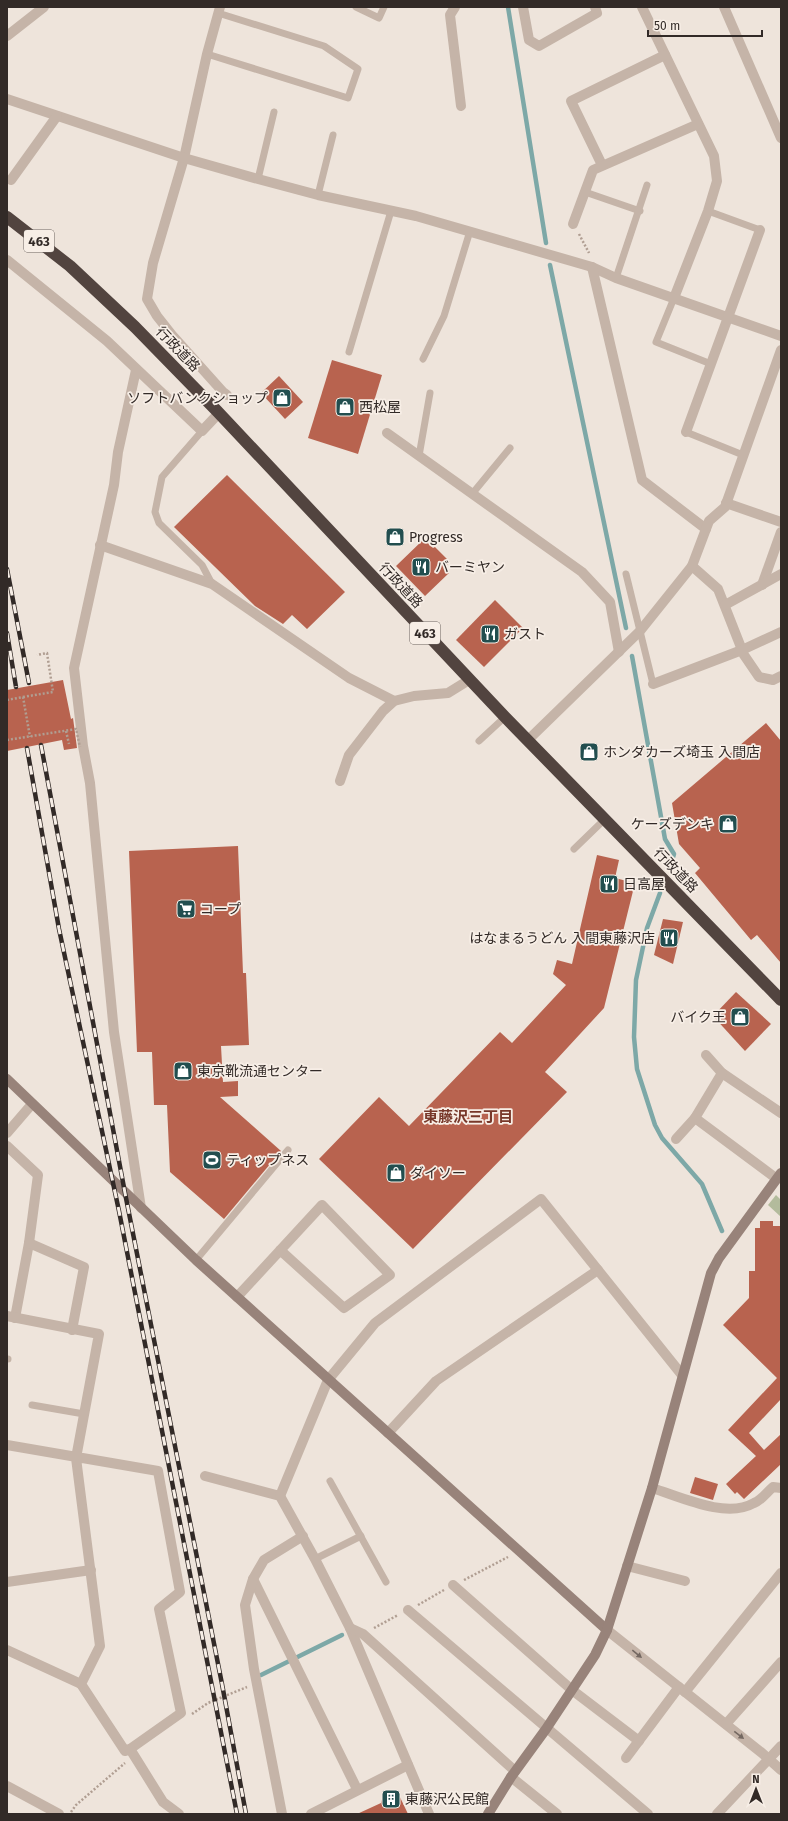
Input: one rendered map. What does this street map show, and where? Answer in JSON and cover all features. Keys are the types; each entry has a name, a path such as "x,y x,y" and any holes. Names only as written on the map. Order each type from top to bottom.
{"highway":[{"name":"行政道路","path":"7,217 70,266 135,326 219,413 504,717 781,1000"}],"street":[{"path":"7,36 44,7"},
{"path":"523,7 530,40 539,46 597,13 595,7"},
{"path":"642,7 714,156 717,181 708,211 674,298"},
{"path":"724,7 781,138"},
{"path":"451,8 450,15 461,106"},
{"path":"219,10 207,54 184,158 153,263 148,299 157,316 172,335 227,395"},
{"path":"602,165 571,101 665,55"},
{"path":"7,99 184,158 318,195 416,216 592,267 616,278 781,336"},
{"path":"11,180 57,116"},
{"path":"573,224 593,170 698,124"},
{"path":"686,432 760,230"},
{"path":"7,260 107,341 136,370 202,430 219,413"},
{"path":"592,267 642,480 706,529"},
{"path":"528,740 640,630 692,566 709,521 725,507 781,350"},
{"path":"136,370 74,668 90,783 114,1032 141,1208"},
{"path":"387,433 582,572 610,602 619,652"},
{"path":"726,502 781,522"},
{"path":"762,585 781,532"},
{"path":"100,545 212,584 349,678 394,701"},
{"path":"692,566 718,589 742,650 759,677 773,680 781,676"},
{"path":"725,605 781,574"},
{"path":"653,684 742,650 781,632"},
{"path":"340,781 349,754 383,711 394,701 414,696 448,693 469,680"},
{"path":"706,1055 722,1073 781,1113"},
{"path":"676,1139 695,1118 722,1073"},
{"path":"7,1079 196,1260 607,1630 726,1724 781,1770"},
{"path":"7,1133 32,1104"},
{"path":"488,1814 513,1774 546,1729 595,1655 607,1630 652,1488 711,1273 719,1258 779,1176 695,1118"},
{"path":"7,1146 38,1175 29,1243 11,1317 99,1334 76,1458 100,1646 81,1684"},
{"path":"280,1496 328,1380 375,1324 541,1199 682,1376"},
{"path":"237,1297 280,1250 322,1205 390,1274 344,1308 280,1250"},
{"path":"29,1243 84,1267 72,1330"},
{"path":"388,1433 436,1380 598,1270"},
{"path":"7,1445 76,1458 158,1470 180,1592 159,1610 181,1713 125,1752 81,1684 7,1650"},
{"path":"205,1476 280,1496 315,1558 350,1628 429,1814"},
{"path":"652,1488 720,1509 734,1509 754,1504 777,1487 781,1479"},
{"path":"282,1814 254,1669 244,1605 253,1578 264,1560 303,1536"},
{"path":"627,1566 685,1581"},
{"path":"7,1582 91,1570"},
{"path":"626,1758 638,1741 781,1573"},
{"path":"253,1578 358,1789"},
{"path":"453,1585 572,1690 638,1741"},
{"path":"408,1610 546,1729 648,1814"},
{"path":"350,1628 363,1634 557,1814"},
{"path":"726,1724 781,1662"},
{"path":"717,1814 781,1746"},
{"path":"130,1749 163,1802 179,1814"},
{"path":"311,1814 408,1765"},
{"path":"7,1786 59,1814"}],"lane":[{"path":"356,7 379,18 384,7"},
{"path":"207,54 348,98 358,70 324,46 219,10"},
{"path":"258,179 274,112"},
{"path":"318,195 332,135"},
{"path":"616,278 640,211 647,185"},
{"path":"585,192 640,211"},
{"path":"349,352 391,211"},
{"path":"708,211 760,230"},
{"path":"423,359 444,316 470,231"},
{"path":"674,298 656,342 711,364"},
{"path":"419,456 430,393"},
{"path":"202,430 162,477 155,512 159,523 202,565 212,584"},
{"path":"686,432 743,455"},
{"path":"472,494 510,448"},
{"path":"626,574 653,684"},
{"path":"479,741 504,717"},
{"path":"574,849 605,819"},
{"path":"196,1260 288,1150"},
{"path":"32,1405 84,1414"},
{"path":"330,1481 386,1582"},
{"path":"315,1558 361,1536"}],"path":[{"path":"573,224 592,259 592,267"},
{"path":"7,700 53,692 46,653 37,655"},
{"path":"23,697 30,736"},
{"path":"7,740 76,729 80,747"},
{"path":"363,1634 453,1585 520,1551"}],"green space":[{"path":"776,1195 781,1200 781,1217 768,1205"}],"building":[{"name":"西松屋","path":"332,360 382,375 358,454 308,438"},
{"name":"ソフトバンクショップ","path":"279,376 303,402 285,419 261,393"},
{"path":"227,475 345,592 307,629 292,615 283,624 255,606 174,527"},
{"name":"バーミヤン","path":"424,539 433,548 435,547 450,562 444,568 449,573 425,596 396,566"},
{"name":"ガスト","path":"495,600 523,628 484,667 456,640"},
{"path":"63,680 71,719 73,718 77,748 64,750 62,740 7,751 7,690"},
{"name":"ケーズデンキ","path":"766,723 781,741 781,963 757,935 751,940 695,873 700,868 679,844 672,803"},
{"path":"238,846 243,973 246,973 249,1045 221,1046 223,1082 238,1081 238,1096 220,1097 281,1151 224,1219 170,1172 167,1105 154,1105 152,1052 137,1052 129,851"},
{"path":"597,855 619,860 615,878 635,883 604,1008 545,1072 567,1092 413,1249 319,1159 379,1097 409,1126 500,1032 512,1043 566,985 553,974 557,960 572,964"},
{"name":"はなまるうどん 入間東藤沢店","path":"663,919 683,922 673,964 654,955"},
{"path":"736,992 771,1024 745,1051 713,1016"},
{"path":"760,1221 773,1221 773,1226 780,1226 781,1228 781,1399 749,1433 764,1450 781,1434 781,1464 744,1499 737,1492 735,1494 726,1484 756,1456 728,1430 777,1378 723,1325 749,1298 749,1271 755,1271 755,1228 760,1228"},
{"path":"695,1477 718,1484 713,1500 690,1493"},
{"name":"東藤沢公民館","path":"384,1792 399,1795 408,1814 357,1814 381,1803"}],"waterway":[{"path":"508,7 546,243"},
{"path":"550,265 626,628"},
{"path":"632,656 665,839 674,854 670,867"},
{"path":"660,893 647,928 636,980 634,1037 637,1069 655,1125 662,1138 702,1184 722,1231"},
{"path":"261,1675 342,1635"}],"railway":[{"path":"7,569 29,683"},
{"path":"7,633 16,687"},
{"path":"41,745 125,1193 222,1684 246,1814"},
{"path":"27,748 59,929 119,1211 237,1814"}],"place":[{"name":"ソフトバンクショップ","path":"282,398"},
{"name":"西松屋","path":"345,407"},
{"name":"Progress","path":"395,537"},
{"name":"バーミヤン","path":"421,567"},
{"name":"ガスト","path":"490,634"},
{"name":"ホンダカーズ埼玉 入間店","path":"589,752"},
{"name":"ケーズデンキ","path":"728,824"},
{"name":"日高屋","path":"609,884"},
{"name":"コープ","path":"186,909"},
{"name":"はなまるうどん 入間東藤沢店","path":"669,938"},
{"name":"バイク王","path":"740,1017"},
{"name":"東京靴流通センター","path":"183,1071"},
{"name":"ティップネス","path":"212,1160"},
{"name":"ダイソー","path":"396,1173"},
{"name":"東藤沢公民館","path":"391,1799"}],"district":[{"name":"東藤沢三丁目","path":"468,1117"}]}
